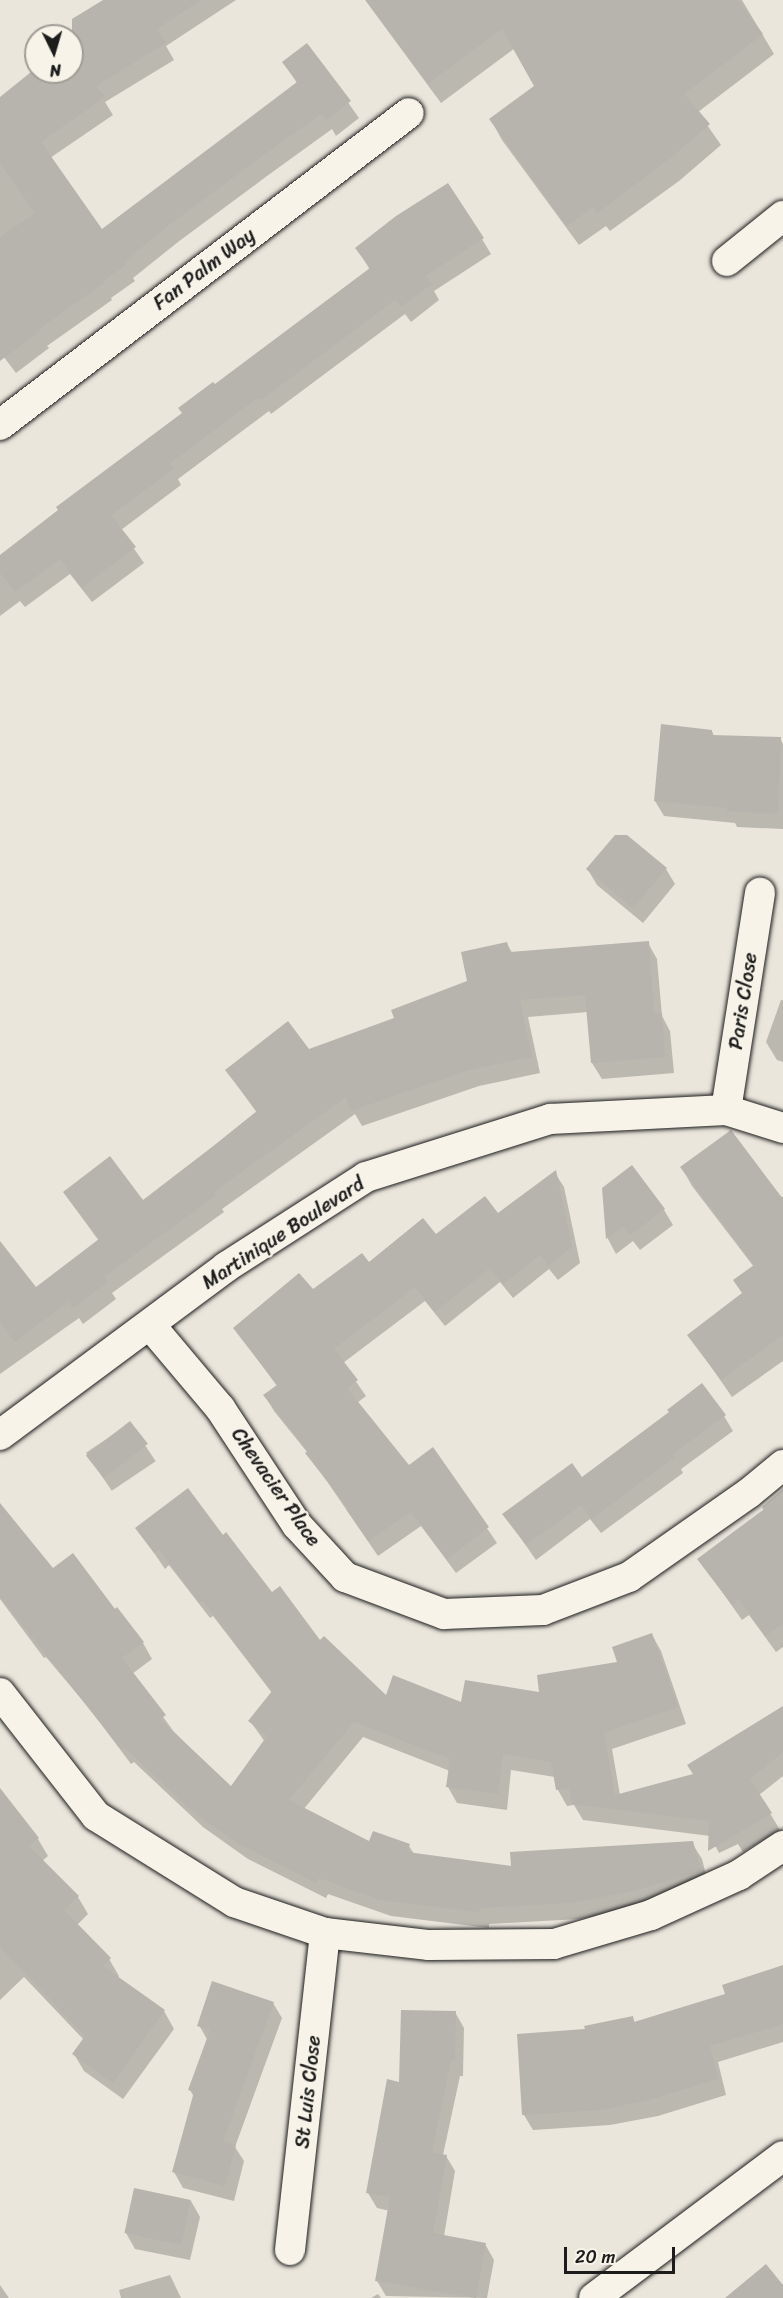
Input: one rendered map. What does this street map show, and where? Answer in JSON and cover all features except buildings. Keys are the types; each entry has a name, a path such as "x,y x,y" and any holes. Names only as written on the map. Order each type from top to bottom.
{"street":[{"name":"Fan Palm Way","path":"1,422 409,113"},
{"path":"727,261 783,216"},
{"name":"Paris Close","path":"726,1110 760,893"},
{"name":"Martinique Boulevard","path":"0,1435 226,1267 366,1177 549,1119 726,1110 783,1128"},
{"name":"Chevacier Place","path":"150,1325 220,1408 297,1525 345,1577 444,1614 543,1610 629,1577 749,1493 783,1465"},
{"path":"0,1693 96,1816 234,1902 326,1933 429,1945 554,1944 651,1915 739,1875 783,1846"},
{"name":"St Luis Close","path":"290,2250 326,1933"},
{"path":"594,2298 783,2156"}]}
